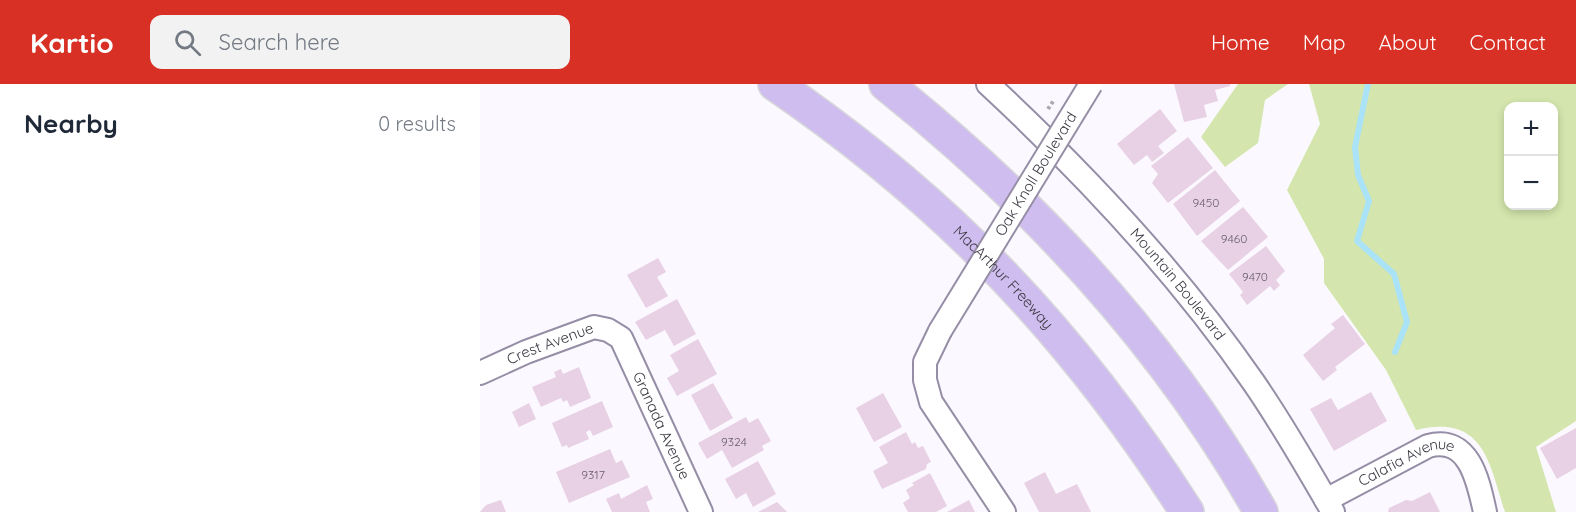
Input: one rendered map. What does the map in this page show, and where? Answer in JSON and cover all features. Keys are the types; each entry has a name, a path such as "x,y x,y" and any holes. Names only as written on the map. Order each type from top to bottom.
{"highway":[{"name":"MacArthur Freeway","path":"775,84 827,120 897,174 960,230 1022,292 1088,371 1145,446 1187,512"},
{"path":"886,84 940,127 1005,186 1077,260 1140,334 1199,414 1261,512"}],"street":[{"name":"Mountain Boulevard","path":"988,84 1084,177 1169,271 1254,384 1329,506"},
{"name":"Oak Knoll Boulevard","path":"1004,512 980,474 945,427 931,402 925,380 925,362 940,331 1091,84"},
{"name":"Crest Avenue","path":"480,373 526,352 594,327 608,330 621,338"},
{"name":"Granada Avenue","path":"621,338 701,512"},
{"name":"Calafia Avenue","path":"1329,506 1428,446 1446,444 1456,447 1469,460 1485,512"}],"green space":[{"path":"1238,84 1288,84 1265,100 1258,143 1225,167 1201,137"},
{"path":"1309,84 1576,84 1576,421 1536,447 1556,512 1505,512 1487,459 1480,446 1469,435 1456,429 1438,427 1416,430 1386,370 1324,283 1324,259 1287,190 1320,124"}],"building":[{"path":"1174,84 1230,84 1230,86 1215,90 1218,101 1204,105 1207,117 1184,122"},
{"path":"1160,109 1177,131 1158,146 1164,153 1152,162 1147,155 1134,165 1117,144"},
{"path":"1188,137 1213,168 1168,203 1152,183 1158,174 1151,166"},
{"path":"1215,170 1240,201 1197,236 1173,204"},
{"path":"1243,207 1268,237 1228,270 1201,241"},
{"path":"1266,246 1285,271 1276,280 1280,285 1274,291 1270,286 1247,305 1240,295 1243,292 1229,274"},
{"path":"658,258 666,272 657,277 668,296 646,308 627,275"},
{"path":"677,299 696,334 674,346 665,330 646,340 635,322"},
{"path":"1343,315 1365,344 1335,367 1337,370 1323,381 1303,355 1335,328 1331,324"},
{"path":"698,339 717,374 677,396 667,378 679,371 670,355"},
{"path":"579,367 591,398 570,407 567,400 563,402 561,398 541,407 532,387 556,377 554,372 561,369 563,374"},
{"path":"713,383 733,418 710,431 691,395"},
{"path":"1371,392 1387,421 1334,451 1310,409 1331,398 1338,410"},
{"path":"883,393 902,427 874,442 856,408"},
{"path":"602,401 613,427 593,436 590,430 586,432 589,439 568,448 567,445 562,447 552,423"},
{"path":"529,403 536,419 519,427 512,412"},
{"path":"746,417 749,423 758,418 771,441 762,446 764,450 732,468 722,450 707,459 698,443"},
{"path":"1576,428 1576,468 1557,479 1540,448"},
{"path":"906,432 912,444 915,442 918,448 923,446 931,462 927,464 926,469 882,489 873,471 888,463 879,447"},
{"path":"610,449 616,463 622,460 630,477 569,503 556,472"},
{"path":"758,461 776,494 753,507 746,493 736,499 725,479"},
{"path":"1045,472 1056,494 1077,484 1091,512 1039,512 1024,483"},
{"path":"930,473 947,506 936,512 908,512 903,503 910,498 906,490 914,485 912,483"},
{"path":"647,485 653,499 646,502 650,512 612,512 606,499 619,493 621,499"},
{"path":"1430,492 1440,512 1388,512 1389,508 1406,500 1412,501"},
{"path":"501,500 506,512 480,512 486,505"},
{"path":"969,500 975,512 947,512"},
{"path":"777,502 787,512 758,512"}],"waterway":[{"path":"1368,84 1355,147 1358,175 1369,201 1357,241 1394,274 1407,322 1395,352"}]}
